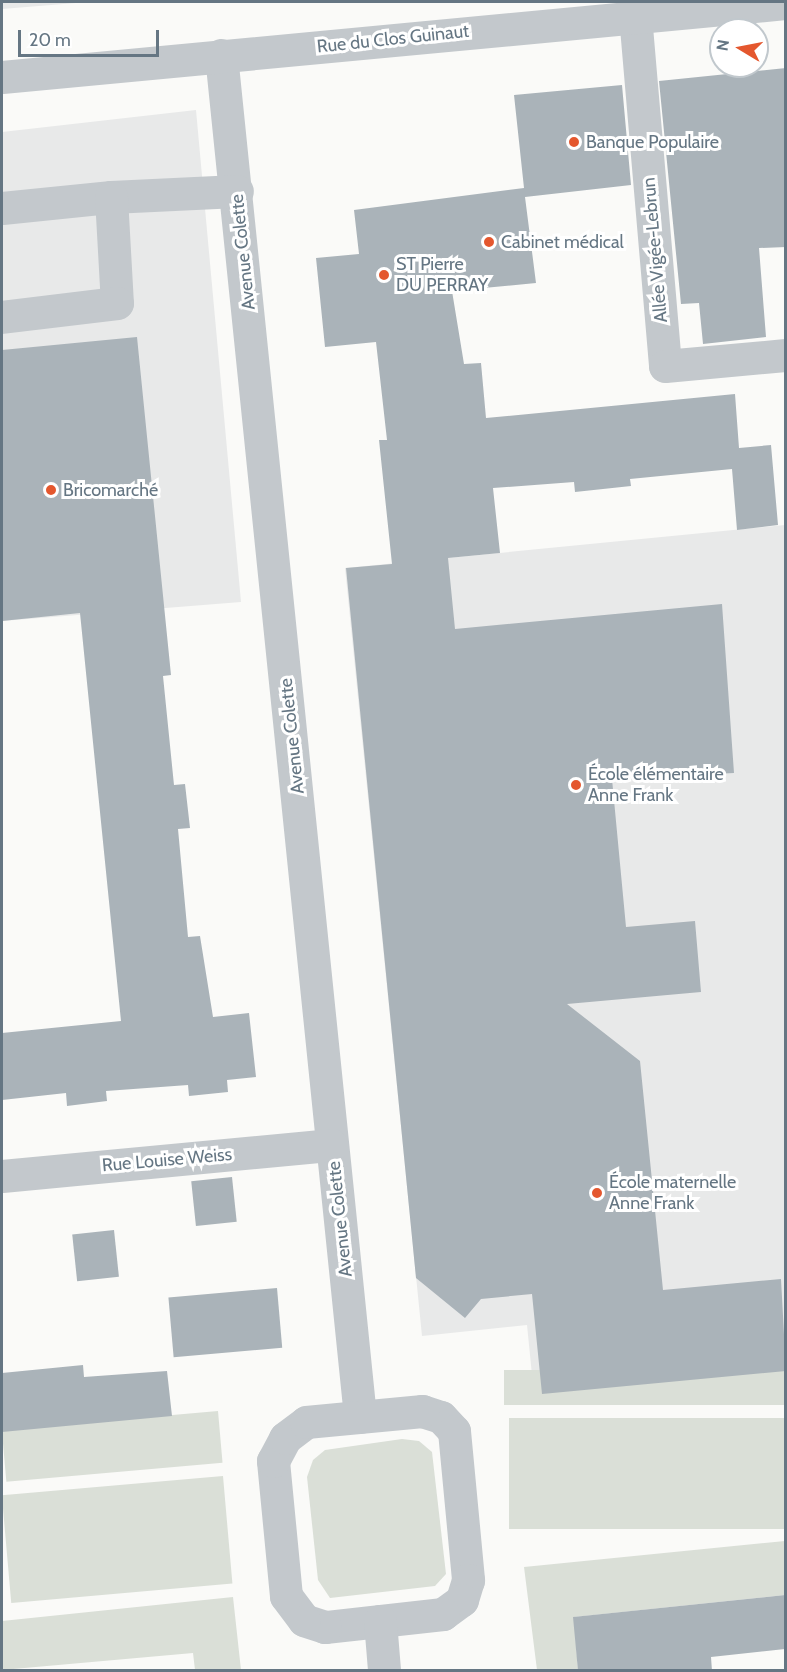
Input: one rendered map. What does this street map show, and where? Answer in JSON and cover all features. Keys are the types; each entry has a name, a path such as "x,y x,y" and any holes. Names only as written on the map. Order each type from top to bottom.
{"street":[{"name":"Rue du Clos Guinaut","path":"2,76 635,15 786,3"},
{"name":"Allée Vigée-Lebrun","path":"635,15 665,366 785,363"},
{"name":"Avenue Colette","path":"221,55 237,191 360,1417"},
{"path":"2,208 111,197 237,191"},
{"path":"2,317 117,303 111,197"},
{"name":"Rue Louise Weiss","path":"2,1176 332,1145"},
{"path":"422,1411 441,1417 454,1431 468,1580 462,1600 443,1614 380,1621 325,1627 304,1620 286,1596 273,1461 285,1438 306,1422 422,1411"},
{"path":"380,1621 384,1671"}],"shaded area":[{"path":"2,2 88,2 2,9"},
{"path":"196,110 241,602 2,621 2,132"},
{"name":"École élémentaire Anne Frank","path":"785,525 785,1370 534,1395 527,1325 422,1336 345,568"},
{"path":"504,1370 785,1370 785,1405 504,1405"},
{"path":"218,1411 223,1463 6,1482 2,1430"},
{"path":"509,1418 785,1418 785,1529 509,1529"},
{"path":"402,1439 419,1441 432,1452 446,1574 435,1586 330,1598 318,1580 307,1477 313,1460 325,1450"},
{"path":"223,1476 232,1584 11,1603 2,1495"},
{"path":"785,1541 785,1595 574,1617 578,1670 537,1670 524,1567"},
{"path":"233,1597 241,1670 195,1670 193,1653 2,1670 2,1621"}],"building":[{"path":"786,68 786,247 759,248 766,337 703,344 699,303 681,304 659,81 709,76 709,78 769,78 769,70"},
{"path":"622,85 631,185 525,197 536,283 452,291 464,364 481,363 486,418 735,394 739,448 771,445 778,525 737,530 732,469 630,479 631,486 575,492 574,482 493,488 500,553 448,558 455,629 722,604 734,773 612,779 626,927 695,921 701,992 567,1004 640,1061 663,1290 781,1279 786,1371 542,1394 532,1294 481,1299 465,1318 416,1278 346,568 392,564 379,440 387,440 376,342 325,347 316,258 359,254 354,210 524,188 514,95"},
{"path":"137,337 171,675 163,676 174,785 185,784 190,828 178,829 188,937 200,936 213,1017 249,1013 256,1077 227,1080 228,1092 189,1096 188,1085 106,1091 107,1101 67,1106 66,1093 2,1100 2,1033 121,1021 80,613 2,621 2,350"},
{"path":"232,1177 237,1222 196,1226 191,1181"},
{"path":"114,1230 119,1277 77,1281 72,1234"},
{"path":"277,1288 282,1348 174,1357 168,1297"},
{"path":"83,1365 84,1377 167,1371 172,1416 2,1432 2,1373"},
{"path":"785,1595 785,1649 711,1657 712,1671 578,1671 573,1617"}],"place":[{"name":"Banque Populaire","path":"574,142"},
{"name":"Cabinet médical","path":"489,242"},
{"name":"ST Pierre DU PERRAY","path":"384,275"},
{"name":"Bricomarché","path":"51,490"},
{"name":"École élémentaire Anne Frank","path":"576,785"},
{"name":"École maternelle Anne Frank","path":"597,1193"}]}
